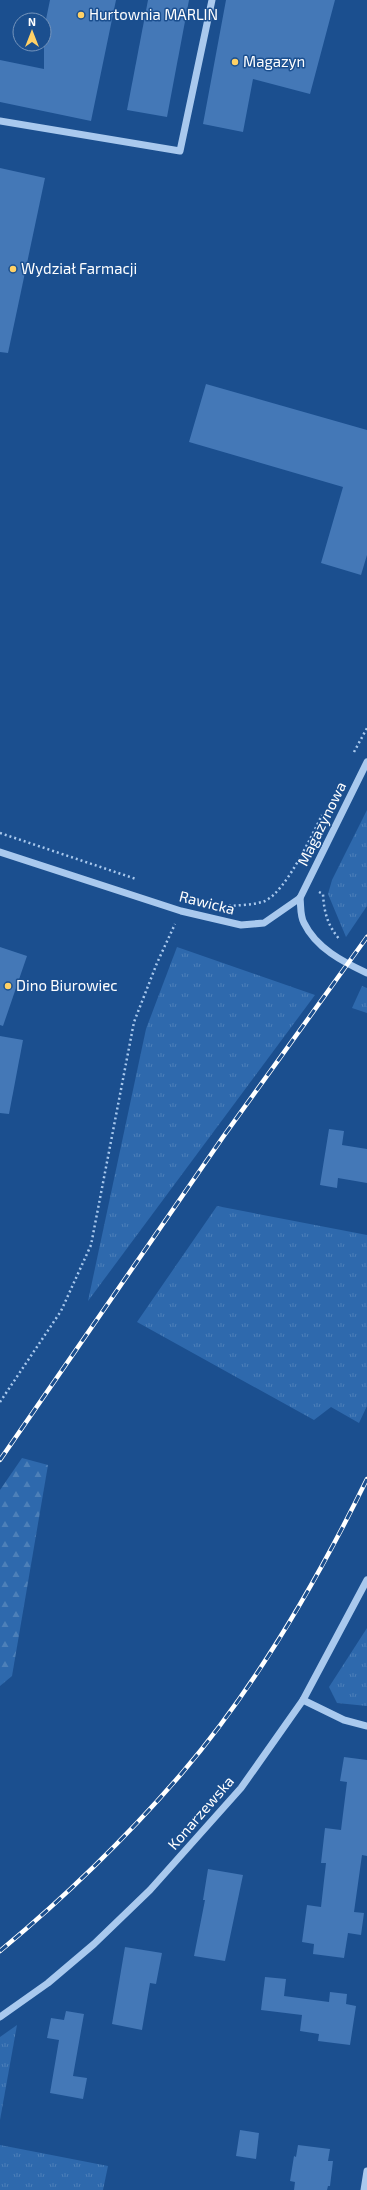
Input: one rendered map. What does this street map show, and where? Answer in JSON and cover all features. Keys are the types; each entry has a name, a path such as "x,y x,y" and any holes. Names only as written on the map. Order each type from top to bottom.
{"street":[{"path":"0,121 180,151 212,0"},
{"name":"Magazynowa","path":"300,898 367,762"},
{"name":"Rawicka","path":"0,852 181,911 241,925 264,923 300,898"},
{"path":"300,898 303,922 316,941 348,964 367,973"},
{"name":"Konarzewska","path":"0,2018 48,1983 94,1944 150,1890 241,1788 303,1700 367,1580"},
{"path":"303,1700 344,1720 367,1726"},
{"path":"364,2190 367,2171"}],"path":[{"path":"353,755 367,728"},
{"path":"224,906 243,905 266,900 283,885 324,811"},
{"path":"0,833 138,879"},
{"path":"288,877 323,894 325,915 332,931 342,942"},
{"path":"0,1402 62,1311 91,1245 134,1022 157,963 181,911"}],"green space":[{"path":"367,810 367,906 346,937 328,894 332,880"},
{"path":"177,947 315,995 88,1301 146,1029"},
{"path":"362,986 367,988 367,1013 352,1008"},
{"path":"217,1206 367,1235 367,1406 359,1423 331,1407 314,1420 137,1322"},
{"path":"22,1458 48,1465 12,1676 0,1686 0,1490"},
{"path":"367,1628 367,1706 337,1703 329,1687"},
{"path":"17,2025 0,2120 0,2037"},
{"path":"0,2145 108,2166 103,2190 0,2190"}],"building":[{"path":"50,0 116,0 91,121 0,102 0,60 44,69 44,52 52,52 52,12 48,12"},
{"path":"148,0 189,0 167,117 127,110"},
{"path":"226,0 335,0 310,94 253,79 243,132 203,124"},
{"name":"Wydział Farmacji","path":"0,168 45,178 8,353 0,352"},
{"path":"206,384 367,430 367,555 361,575 321,563 343,487 189,442"},
{"name":"Dino Biurowiec","path":"0,947 27,956 3,1026 0,1025"},
{"path":"0,1036 23,1040 9,1114 0,1113"},
{"path":"329,1129 344,1131 342,1145 367,1149 367,1183 338,1178 337,1188 320,1185"},
{"path":"344,1757 367,1760 367,1856 362,1855 354,1912 364,1913 361,1935 348,1933 344,1958 313,1954 314,1944 302,1942 307,1905 321,1907 326,1863 321,1863 325,1828 341,1830 347,1782 340,1781"},
{"path":"208,1869 243,1875 225,1961 194,1956 205,1900 203,1900"},
{"path":"125,1947 162,1953 156,1984 150,1983 142,2030 112,2024"},
{"path":"265,1977 286,1979 284,1996 329,2002 330,1992 347,1994 346,2004 356,2006 350,2045 318,2041 319,2034 300,2031 302,2015 261,2010"},
{"path":"66,2011 84,2014 73,2076 87,2078 83,2099 50,2093 59,2040 47,2038 51,2018 64,2020"},
{"path":"240,2130 259,2133 256,2159 236,2156"},
{"path":"298,2145 330,2149 328,2161 333,2161 330,2186 328,2186 327,2190 294,2190 295,2182 290,2181 294,2156 296,2157"}],"railway":[{"path":"0,1460 223,1137 367,937"},
{"path":"0,1951 48,1910 117,1844 161,1797 209,1739 235,1705 284,1632 306,1595 367,1479"}],"place":[{"name":"Hurtownia MARLIN","path":"81,15"},
{"name":"Magazyn","path":"235,62"},
{"name":"Wydział Farmacji","path":"13,269"},
{"name":"Dino Biurowiec","path":"8,986"}]}
